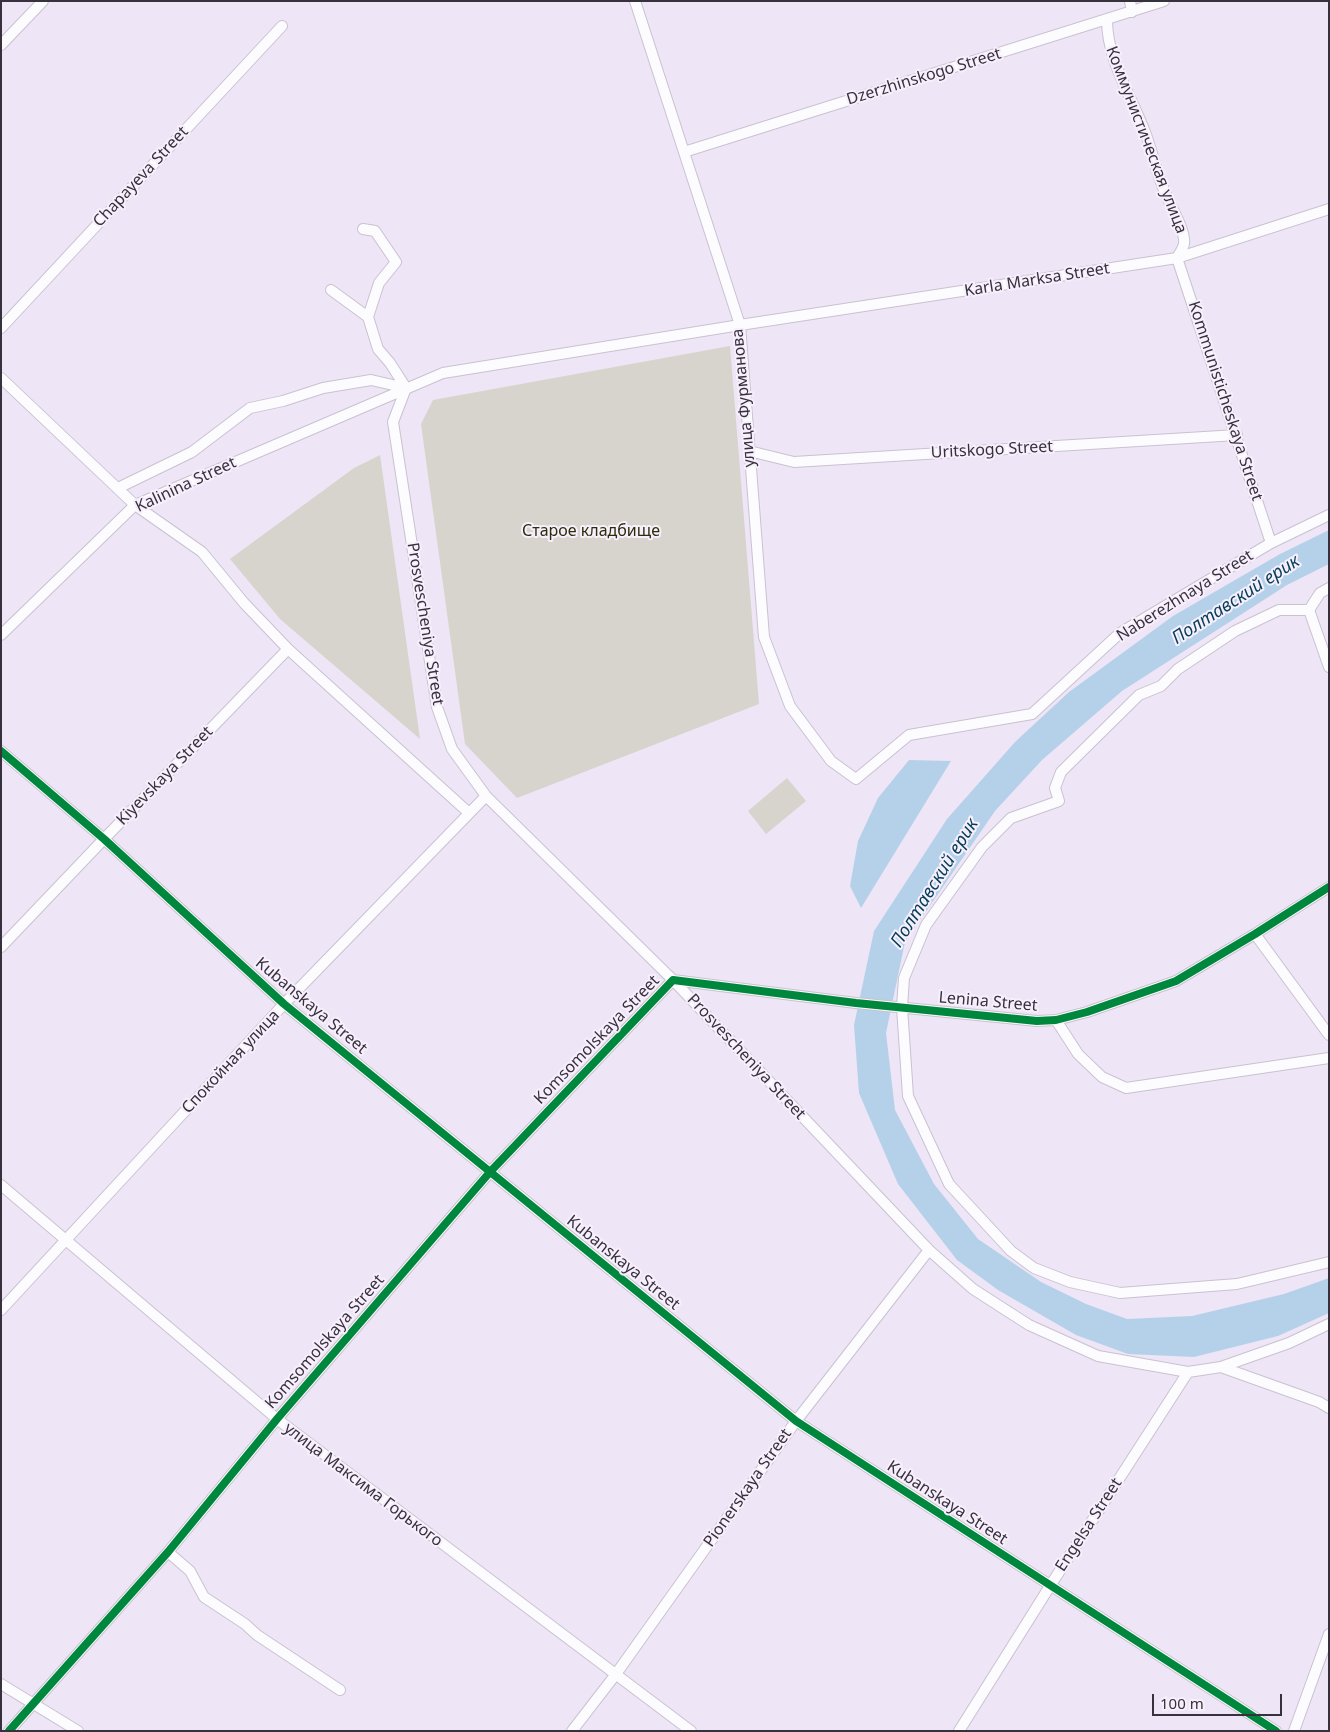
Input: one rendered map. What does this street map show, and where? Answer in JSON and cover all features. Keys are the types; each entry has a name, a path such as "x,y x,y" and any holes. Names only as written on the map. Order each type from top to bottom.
{"street":[{"path":"1,45 43,1"},
{"name":"улица Фурманова","path":"635,1 740,325 764,637 790,706 831,761 856,779 909,736 1032,714"},
{"path":"1130,1 1132,12"},
{"name":"Dzerzhinskogo Street","path":"684,152 1164,1"},
{"name":"Коммунистическая улица","path":"1107,20 1107,36 1117,68 1148,138 1167,197 1178,220 1184,243 1178,258"},
{"name":"Chapayeva Street","path":"1,328 282,26"},
{"name":"Karla Marksa Street","path":"406,388 443,373 740,325 1178,258 1329,209"},
{"path":"364,229 375,231 396,262 379,283 368,317 378,349 390,363 406,388"},
{"name":"Kommunisticheskaya Street","path":"1178,258 1271,543"},
{"path":"331,290 368,317"},
{"path":"1,378 136,505 202,552 244,602 288,649 470,813"},
{"path":"118,488 192,452 250,408 283,401 323,388 371,380 406,388"},
{"name":"Kalinina Street","path":"1,635 136,505 406,388"},
{"name":"Prosvescheniya Street","path":"406,388 392,422 437,707 452,749 486,796 673,980 929,1250 973,1289 1029,1324 1098,1356 1188,1372 1222,1367 1319,1402 1329,1408"},
{"name":"Uritskogo Street","path":"749,451 794,462 1236,435"},
{"name":"Naberezhnaya Street","path":"1032,714 1120,633 1271,543 1329,515"},
{"path":"1309,610 1320,593 1329,588"},
{"path":"1309,610 1279,610 1235,631 1178,669 1161,686 1139,695 1061,772 1055,788 1059,801 1011,818 982,847 926,925 904,978 902,1007 908,1096 949,1184 1011,1251 1034,1268 1070,1282 1120,1293 1237,1284 1329,1262"},
{"path":"1309,610 1329,667"},
{"name":"Kiyevskaya Street","path":"1,947 288,649"},
{"name":"Kubanskaya Street","path":"1,751 104,838 284,1004 796,1421 1276,1731"},
{"name":"Спокойная улица","path":"1,1310 67,1241 284,1004 486,796"},
{"name":"Lenina Street","path":"673,980 856,1003 1038,1021 1056,1020 1087,1012 1176,981 1329,887"},
{"path":"1254,934 1329,1035"},
{"name":"Komsomolskaya Street","path":"9,1731 168,1552 276,1420 490,1172 673,980"},
{"path":"1056,1020 1078,1054 1102,1077 1126,1088 1329,1058"},
{"name":"улица Максима Горького","path":"1,1185 276,1420 691,1731"},
{"name":"Pionerskaya Street","path":"572,1731 616,1674 796,1421 929,1250"},
{"path":"1222,1367 1289,1343 1329,1324"},
{"name":"Engelsa Street","path":"959,1731 1188,1372"},
{"path":"168,1552 190,1571 204,1597 340,1690"},
{"path":"1294,1731 1329,1634"},
{"path":"1,1684 78,1731"}],"green space":[{"name":"Старое кладбище","path":"730,346 759,704 517,798 465,744 421,424 433,400"},
{"path":"380,455 420,739 280,619 230,559 354,468"},
{"path":"787,778 806,801 766,834 748,811"}],"water":[{"name":"Полтавский ерик","path":"1329,530 1329,564 1287,585 1122,691 1042,760 995,811 905,942 886,1033 895,1110 934,1184 978,1239 1041,1282 1086,1304 1127,1319 1192,1316 1284,1294 1329,1278 1329,1313 1278,1336 1194,1357 1128,1354 1076,1335 998,1290 957,1260 898,1184 859,1093 854,1025 874,931 947,819 1015,742 1069,692 1173,616 1280,554"},
{"path":"909,760 951,761 861,908 850,886 858,841 878,798"}],"cycle path":[{"path":"1,751 104,839 284,1004 796,1421 1276,1731"},
{"path":"9,1731 168,1552 277,1419 490,1172 673,980 856,1003 1037,1021 1056,1020 1087,1012 1176,981 1329,887"}]}
